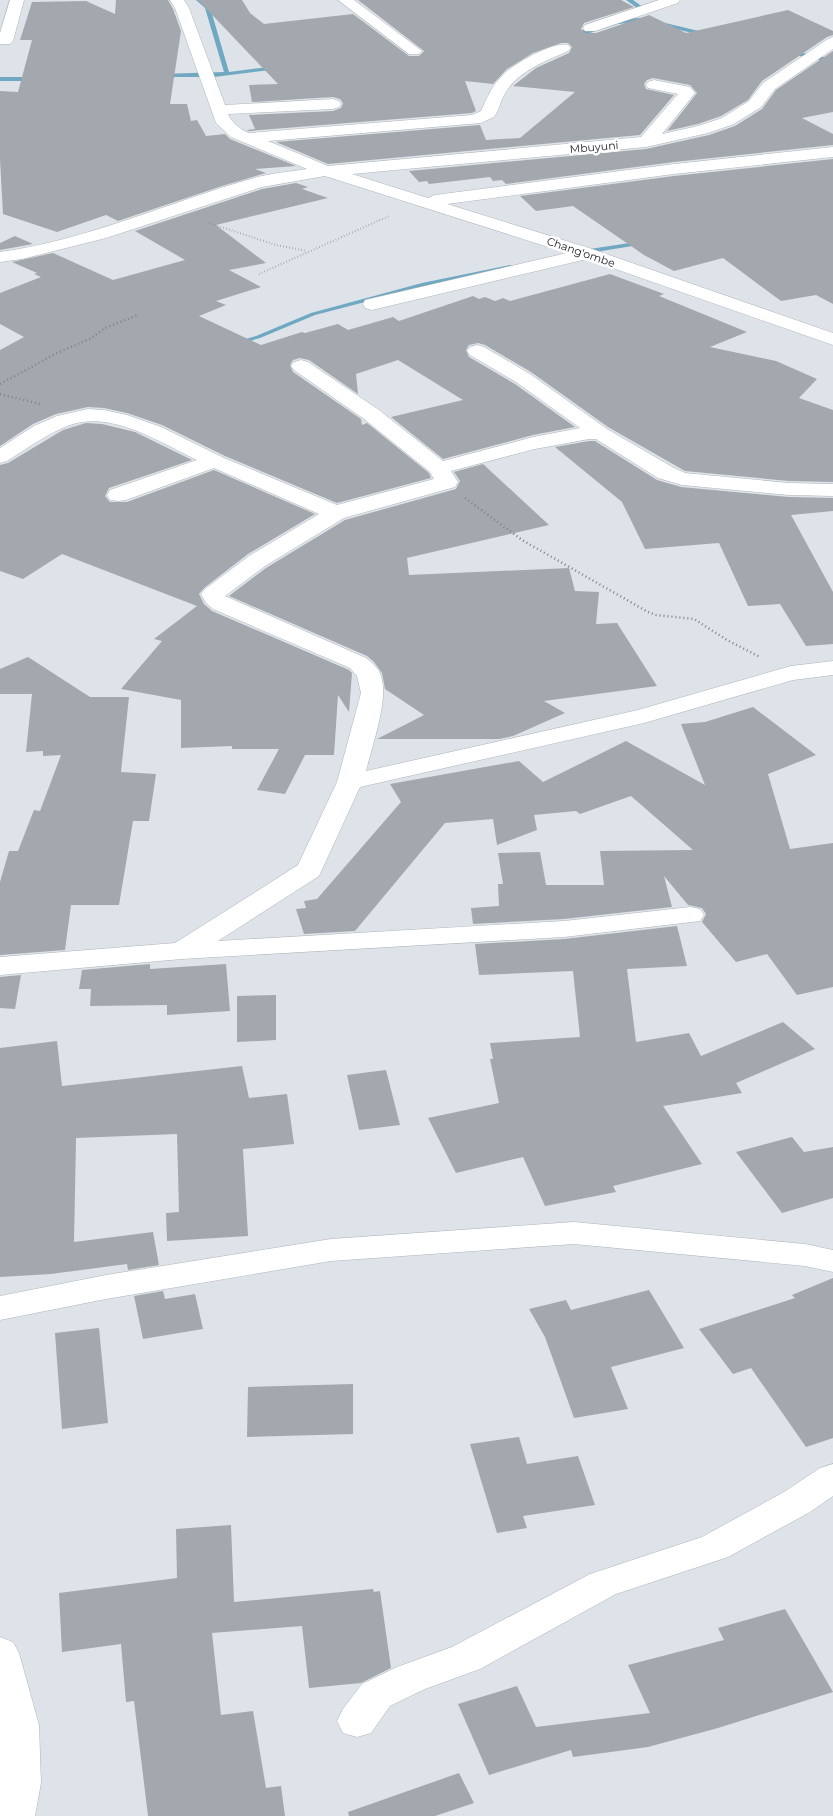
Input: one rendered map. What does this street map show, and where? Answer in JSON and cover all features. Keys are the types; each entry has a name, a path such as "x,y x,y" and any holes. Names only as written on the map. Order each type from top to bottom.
{"street":[{"path":"5,42 17,0"},
{"name":"Chang'ombe","path":"177,0 182,8 222,120 237,134 326,171 427,201 588,254 833,339"},
{"path":"345,0 414,51"},
{"path":"590,28 673,0"},
{"name":"Mbuyuni","path":"0,257 59,245 259,182 326,171 646,142 702,130 728,121 755,104 769,86 833,42"},
{"path":"248,137 476,120 488,114 499,89 509,77 541,57 563,48"},
{"path":"646,142 687,93 684,90 654,85"},
{"path":"218,110 333,104"},
{"path":"427,201 674,169 833,152"},
{"path":"372,304 473,279 588,254"},
{"path":"477,351 523,378 600,434 666,474 682,479 789,489 833,490"},
{"path":"301,366 357,403 443,475"},
{"path":"0,457 33,434 68,419 88,415 117,418 157,433 215,461 336,513"},
{"path":"182,951 309,870 350,782 373,693 369,674 358,663 221,604 214,598 213,594 257,561 336,513 533,443 574,434 600,434"},
{"path":"118,496 215,461"},
{"path":"350,782 644,716 791,673 830,673"},
{"path":"0,966 182,951 564,929 690,915"},
{"path":"0,1313 0,1308 106,1287 331,1250 574,1232 805,1255 833,1261"},
{"path":"357,1721 376,1695 411,1678 466,1658 603,1584 715,1547 797,1502 833,1478"},
{"path":"0,1653 19,1725 21,1783 16,1816"}],"path":[{"path":"259,274 380,219 427,201"},
{"path":"174,210 216,226 307,251"},
{"path":"0,384 57,353 90,339 105,328 138,315"},
{"path":"0,394 56,408 68,419"},
{"path":"443,475 480,510 522,540 598,584 656,615 694,619 726,640 791,673"}],"building":[{"path":"116,0 168,0 173,9 181,31 170,104 187,104 191,121 197,120 206,136 225,134 230,139 296,166 255,169 266,173 118,221 106,215 57,232 3,214 0,159 0,91 18,92 32,40 20,40 32,2 86,1 115,14"},
{"path":"198,0 242,0 250,13 264,24 353,14 409,56 419,56 424,51 358,0 621,0 634,7 584,23 581,29 585,33 596,33 649,15 686,33 788,10 833,31 833,35 827,37 762,81 748,100 721,116 698,124 667,131 697,93 690,85 653,78 647,80 644,84 646,89 674,95 640,135 328,164 276,142 480,125 486,140 520,138 575,92 513,86 536,68 569,53 572,47 568,43 561,43 533,53 507,69 493,84 465,81 476,111 472,113 249,131 247,130 255,129 249,115 333,111 341,108 343,103 340,99 333,97 252,102 249,85 278,84"},
{"path":"833,51 833,112 802,118 833,134 833,145 674,162 506,184 502,180 493,181 490,177 429,184 427,181 419,182 409,171 646,149 709,135 735,126 762,109 776,90"},
{"path":"833,159 833,304 816,295 781,301 723,258 674,271 644,255 573,206 536,211 520,196 674,176"},
{"path":"296,183 308,187 302,189 328,198 216,225 266,263 229,270 261,287 216,301 226,305 199,316 261,345 302,332 305,333 338,324 348,330 393,317 399,321 473,296 479,299 485,297 495,301 503,298 510,301 610,274 664,294 659,296 747,332 710,347 776,361 817,379 799,398 833,410 833,482 789,481 685,471 608,427 531,372 485,345 478,343 469,345 466,350 469,357 515,384 575,427 533,435 443,459 391,417 463,400 398,360 356,374 358,394 309,360 300,358 293,360 290,365 293,372 361,419 362,425 367,423 429,473 431,478 337,503 225,456 162,425 127,413 104,408 88,407 56,414 33,424 0,446 0,350 24,337 0,324 0,293 41,277 34,274 37,273 12,262 53,253 113,280 185,260 135,231 262,189"},
{"path":"15,236 33,244 0,250 0,243"},
{"path":"86,423 102,424 135,432 192,460 109,488 105,496 110,502 127,502 214,470 315,514 248,554 199,594 204,604 212,611 349,670 352,673 349,712 338,695 334,755 305,755 285,794 257,790 279,749 232,749 232,746 181,748 181,700 121,689 162,641 154,639 197,606 62,554 23,579 0,571 0,465 8,463 63,430"},
{"path":"595,441 657,480 681,487 789,497 833,498 833,511 791,515 833,592 833,644 806,646 780,604 748,606 719,543 645,549 622,502 555,447"},
{"path":"483,464 549,525 407,558 409,575 569,568 575,591 599,592 596,624 617,623 657,686 544,701 565,713 513,736 499,739 377,739 424,715 385,689 382,673 374,662 367,656 229,596 266,568 345,520 456,489 460,481 454,472"},
{"path":"28,657 90,697 129,697 121,772 156,774 149,821 133,821 119,905 71,905 65,950 0,955 0,882 9,851 18,851 34,810 40,811 61,755 43,756 43,751 26,752 32,694 0,694 0,669"},
{"path":"753,707 816,755 768,774 790,849 833,843 833,987 797,995 767,954 736,962 702,922 706,914 702,908 688,905 664,876 672,907 564,919 473,924 471,908 499,906 498,884 503,884 498,853 540,852 546,885 604,885 600,851 693,850 631,796 580,814 576,811 534,815 537,830 497,845 493,819 445,823 355,931 304,934 296,909 306,908 304,901 317,899 401,802 390,784 519,761 543,782 626,741 705,785 681,724 705,722"},
{"path":"677,926 687,966 627,969 636,1042 689,1033 701,1056 783,1022 815,1049 736,1083 742,1093 663,1106 702,1164 613,1186 616,1192 545,1206 523,1157 456,1173 428,1118 499,1103 490,1059 493,1059 490,1043 580,1037 573,971 479,975 475,944 564,939"},
{"path":"150,964 150,969 226,964 230,1011 167,1015 167,1005 90,1006 91,989 79,989 82,970"},
{"path":"21,975 15,1009 0,1008 0,977"},
{"path":"276,995 276,1040 237,1042 237,996"},
{"path":"57,1041 62,1086 242,1066 249,1098 287,1094 294,1144 243,1149 248,1236 167,1241 166,1213 179,1212 177,1134 76,1138 74,1242 153,1232 159,1265 128,1270 127,1264 51,1274 0,1277 0,1048"},
{"path":"386,1070 400,1125 359,1130 347,1075"},
{"path":"792,1137 804,1152 833,1147 833,1198 782,1213 736,1152"},
{"path":"833,1278 833,1438 806,1447 751,1368 733,1374 699,1329 795,1298 792,1295"},
{"path":"649,1290 684,1348 611,1367 628,1409 574,1418 545,1337 529,1309 566,1300 571,1310"},
{"path":"163,1291 165,1299 195,1294 203,1329 143,1339 134,1296"},
{"path":"99,1328 108,1423 62,1429 55,1333"},
{"path":"353,1384 353,1434 247,1437 248,1387"},
{"path":"519,1437 527,1464 578,1456 595,1505 523,1516 527,1528 497,1533 470,1444"},
{"path":"231,1525 234,1602 373,1589 374,1592 380,1591 391,1668 361,1683 309,1688 302,1626 212,1633 221,1715 253,1711 266,1788 281,1786 285,1816 148,1816 134,1701 126,1702 121,1644 62,1652 59,1593 177,1578 176,1529"},
{"path":"785,1609 833,1692 718,1728 648,1747 573,1757 571,1750 489,1775 458,1704 517,1686 536,1727 650,1713 628,1665 724,1640 718,1628"},
{"path":"459,1773 474,1803 435,1816 349,1816 348,1812"}],"waterway":[{"path":"199,0 207,7 227,74"},
{"path":"629,0 644,10 636,14"},
{"path":"572,37 618,22 647,20"},
{"path":"661,24 705,34"},
{"path":"788,52 833,61"},
{"path":"227,74 276,68"},
{"path":"161,76 227,74"},
{"path":"0,79 34,79"},
{"path":"583,252 643,243"},
{"path":"236,343 258,337 313,314 422,285 510,267"}]}
